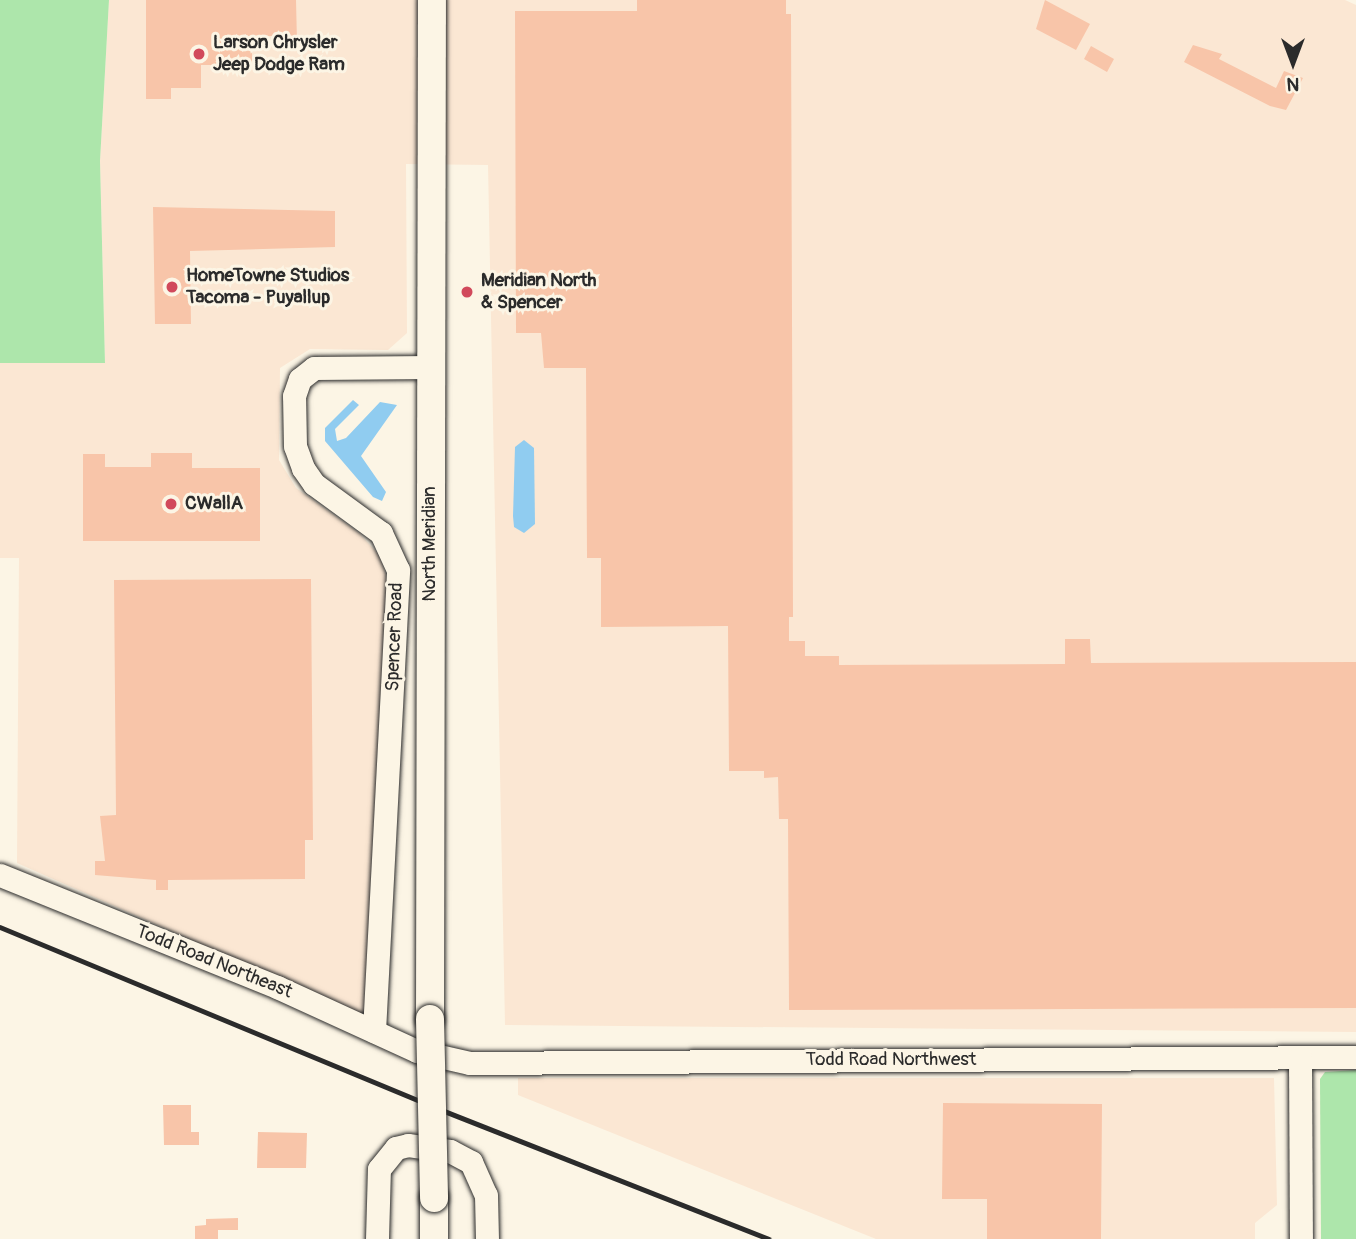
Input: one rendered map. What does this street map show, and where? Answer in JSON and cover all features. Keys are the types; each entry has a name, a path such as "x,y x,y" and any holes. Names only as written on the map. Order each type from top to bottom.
{"main road":[{"name":"North Meridian","path":"432,0 430,1019 434,1239"}],"street":[{"name":"Spencer Road","path":"374,1031 398,570 381,533 314,484 303,468 295,446 294,396 300,379 314,369 431,367"},
{"name":"Todd Road Northeast","path":"0,875 277,987 426,1054"},
{"name":"Todd Road Northwest","path":"426,1054 470,1063 1356,1057"},
{"path":"1300,1057 1301,1239"},
{"path":"377,1239 379,1169 396,1148 408,1145 450,1151 471,1162 486,1195 487,1239"}],"shaded area":[{"path":"109,0 1345,0 1356,5 1356,1032 505,1025 488,165 406,164 407,333 388,350 310,349 280,368 279,460 296,488 359,533 380,556 387,579 366,1017 17,863 19,558 0,558 0,363 105,363 100,161"},
{"path":"518,1078 1274,1078 1277,1205 1255,1223 1255,1239 876,1239 518,1095"}],"green space":[{"path":"0,0 109,0 100,161 105,363 0,363"},
{"path":"1356,1070 1356,1239 1321,1239 1320,1079 1325,1072"}],"water":[{"path":"353,400 359,405 335,429 337,441 346,438 380,402 397,405 361,456 386,492 382,501 373,497 325,441 325,428"},
{"path":"524,440 534,448 535,524 524,533 514,527 513,516 515,447"}],"building":[{"name":"Larson Chrysler Jeep Dodge Ram","path":"146,0 296,0 297,42 290,34 280,44 273,36 252,36 252,65 201,65 201,88 171,88 171,99 146,99"},
{"path":"637,0 786,0 786,14 791,14 793,617 789,617 789,641 805,641 805,656 839,656 839,665 1065,664 1065,639 1090,639 1091,663 1356,662 1356,1008 789,1010 788,819 779,819 778,777 764,778 764,771 729,771 728,626 601,627 601,558 587,558 586,368 544,368 541,333 516,333 515,11 637,11"},
{"path":"1045,0 1090,24 1076,50 1036,29"},
{"path":"1193,45 1222,54 1219,59 1276,88 1284,71 1303,78 1286,110 1270,106 1184,62"},
{"path":"1091,46 1114,59 1107,72 1084,59"},
{"name":"HomeTowne Studios Tacoma - Puyallup","path":"153,207 335,211 335,247 190,251 191,324 155,324"},
{"name":"CWallA","path":"151,453 192,453 192,468 260,468 260,541 83,541 83,454 105,454 105,467 151,467"},
{"path":"311,579 313,840 305,840 305,879 168,880 168,890 156,890 156,880 95,875 95,861 105,861 100,816 116,815 114,580"},
{"path":"943,1103 1102,1104 1101,1239 987,1239 987,1199 942,1199"},
{"path":"163,1105 191,1105 191,1132 199,1132 199,1145 164,1145"},
{"path":"258,1132 307,1133 306,1168 257,1168"},
{"path":"238,1218 238,1230 218,1230 218,1239 195,1239 195,1226 206,1225 206,1219"}],"railway":[{"path":"0,927 429,1105 769,1239"}],"place":[{"name":"Larson Chrysler Jeep Dodge Ram","path":"199,54"},
{"name":"HomeTowne Studios Tacoma - Puyallup","path":"172,287"},
{"name":"Meridian North & Spencer","path":"467,292"},
{"name":"CWallA","path":"171,504"}]}
